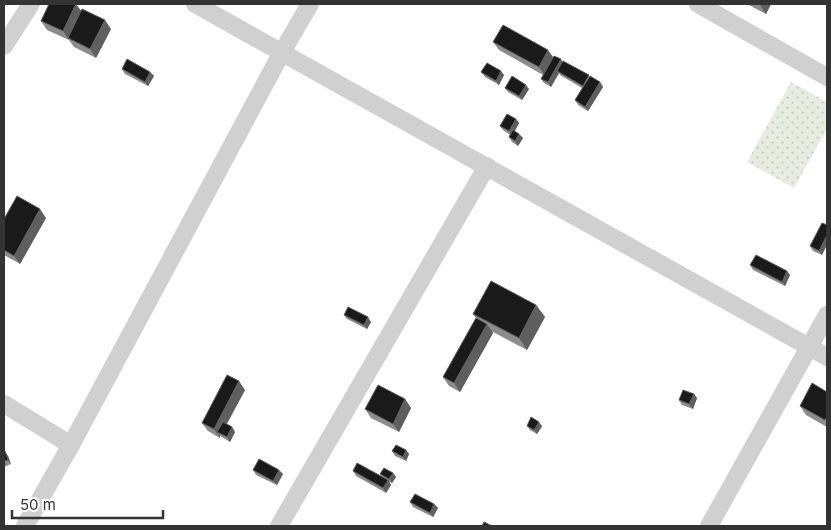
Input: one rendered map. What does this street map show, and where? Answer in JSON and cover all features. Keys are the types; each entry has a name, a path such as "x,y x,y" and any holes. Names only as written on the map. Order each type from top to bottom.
{"street":[{"path":"4,46 31,4"},
{"path":"194,4 827,357"},
{"path":"25,526 71,445 282,52 310,4"},
{"path":"698,4 827,77"},
{"path":"279,526 487,166"},
{"path":"709,526 827,315"},
{"path":"4,404 71,445"}],"shaded area":[{"path":"791,82 827,102 827,129 794,188 747,162"}],"building":[{"path":"49,4 76,4 63,31 41,21"},
{"path":"82,9 105,20 90,49 68,38"},
{"path":"503,25 548,50 539,67 493,42"},
{"path":"554,56 561,59 548,82 541,79"},
{"path":"127,59 150,72 145,82 122,69"},
{"path":"563,61 589,75 583,86 557,71"},
{"path":"487,63 501,71 496,81 481,72"},
{"path":"512,76 526,85 519,96 505,88"},
{"path":"590,76 600,82 585,107 575,100"},
{"path":"507,114 516,119 509,131 500,126"},
{"path":"513,130 519,134 515,141 509,137"},
{"path":"17,196 40,209 14,256 4,250 4,219"},
{"path":"822,223 827,225 827,235 819,251 810,246"},
{"path":"756,255 787,271 782,282 750,265"},
{"path":"491,281 536,305 519,338 473,314"},
{"path":"348,307 368,317 364,325 344,315"},
{"path":"476,318 487,324 454,383 443,377"},
{"path":"227,375 239,381 214,429 202,423"},
{"path":"812,383 827,392 827,416 825,420 800,406"},
{"path":"378,385 405,399 393,424 365,409"},
{"path":"683,390 694,394 689,404 679,400"},
{"path":"531,417 539,422 534,430 527,426"},
{"path":"223,422 232,427 227,437 217,432"},
{"path":"396,445 406,450 403,457 392,451"},
{"path":"4,452 8,460 4,461"},
{"path":"259,459 279,470 273,481 253,470"},
{"path":"357,463 388,480 383,488 353,471"},
{"path":"384,468 393,473 389,479 380,474"},
{"path":"415,494 434,504 430,513 410,502"},
{"path":"484,522 492,526 482,526"}]}
